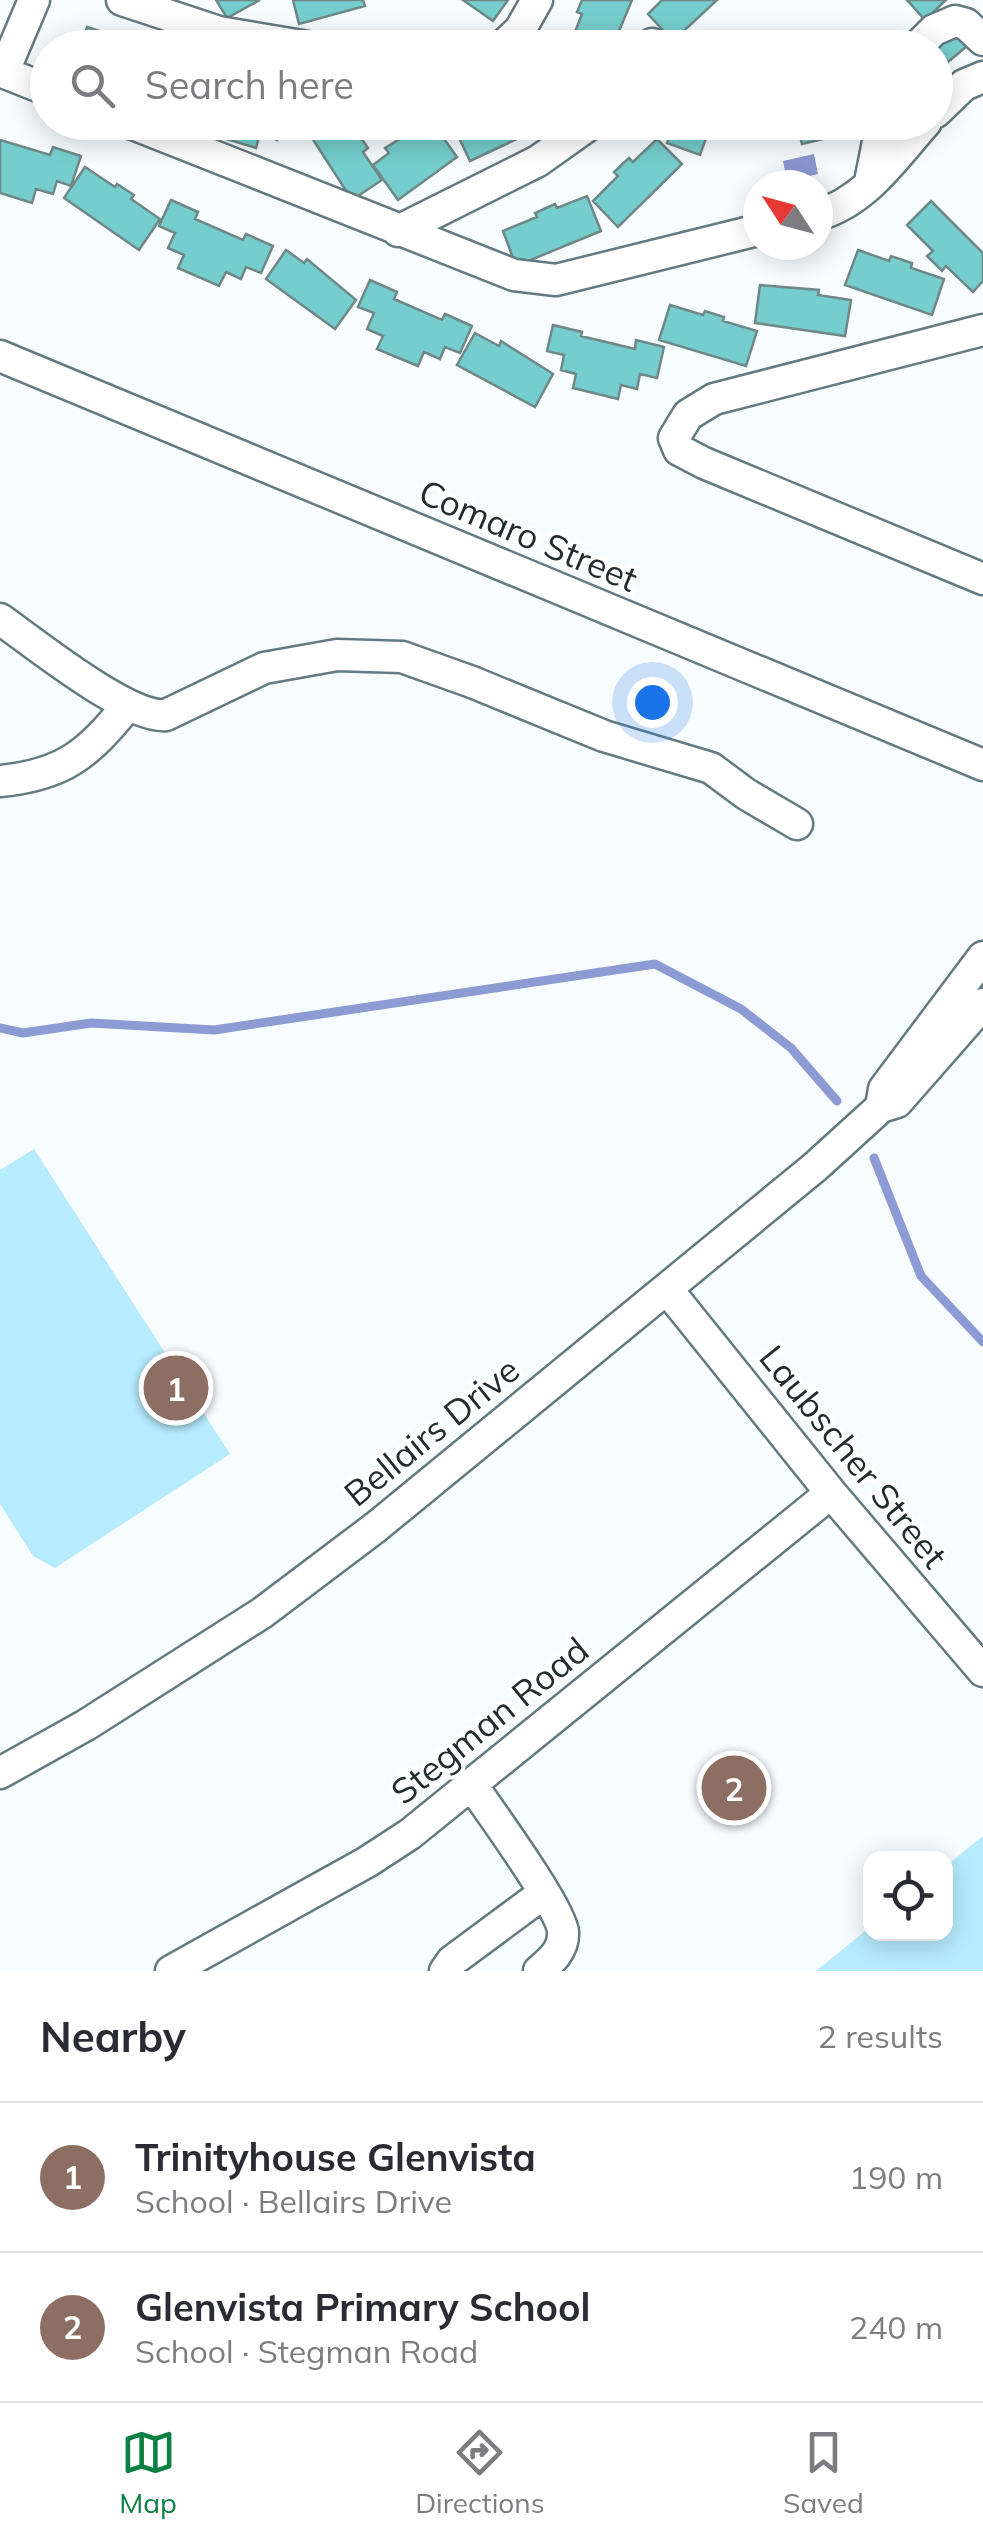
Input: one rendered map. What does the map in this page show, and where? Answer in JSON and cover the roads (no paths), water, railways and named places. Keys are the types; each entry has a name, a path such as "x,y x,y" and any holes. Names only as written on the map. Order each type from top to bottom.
{"street":[{"path":"30,83 2,71 34,0"},
{"path":"520,30 537,0"},
{"path":"135,2 213,30"},
{"path":"934,30 955,21 966,24 983,40"},
{"path":"953,93 983,77"},
{"path":"173,140 514,275 543,280 743,234"},
{"path":"398,231 538,161 568,140"},
{"path":"870,182 878,140"},
{"path":"833,209 850,203 911,140"},
{"path":"983,330 714,399 688,416 674,438 679,450 704,462 983,579"},
{"name":"Comaro Street","path":"0,347 45,372"},
{"name":"Comaro Street","path":"0,356 983,765"},
{"path":"0,619 127,706 152,716 166,715 264,668 337,655 420,661 604,736 711,768 797,824"},
{"path":"0,780 47,773 73,762 92,747 127,706"},
{"name":"Bellairs Drive","path":"881,1107 884,1090 983,957"},
{"name":"Bellairs Drive","path":"0,1773 132,1697 262,1613 376,1527 815,1167 881,1107 898,1102 983,1004"},
{"name":"Laubscher Street","path":"667,1289 831,1493 983,1671"},
{"name":"Stegman Road","path":"171,1971 410,1834 831,1493"},
{"path":"472,1785 544,1893 564,1931 559,1952 540,1971"},
{"path":"445,1971 452,1961 544,1893"}],"water":[{"path":"814,154 817,170 785,170 783,161"}],"waterway":[{"path":"0,1028 23,1033 91,1023 214,1030 655,964 741,1009 791,1048 837,1101"},
{"path":"874,1158 921,1276 983,1342"}],"place":[{"name":"Trinityhouse Glenvista","path":"176,1388"},
{"name":"Glenvista Primary School","path":"734,1788"}]}
